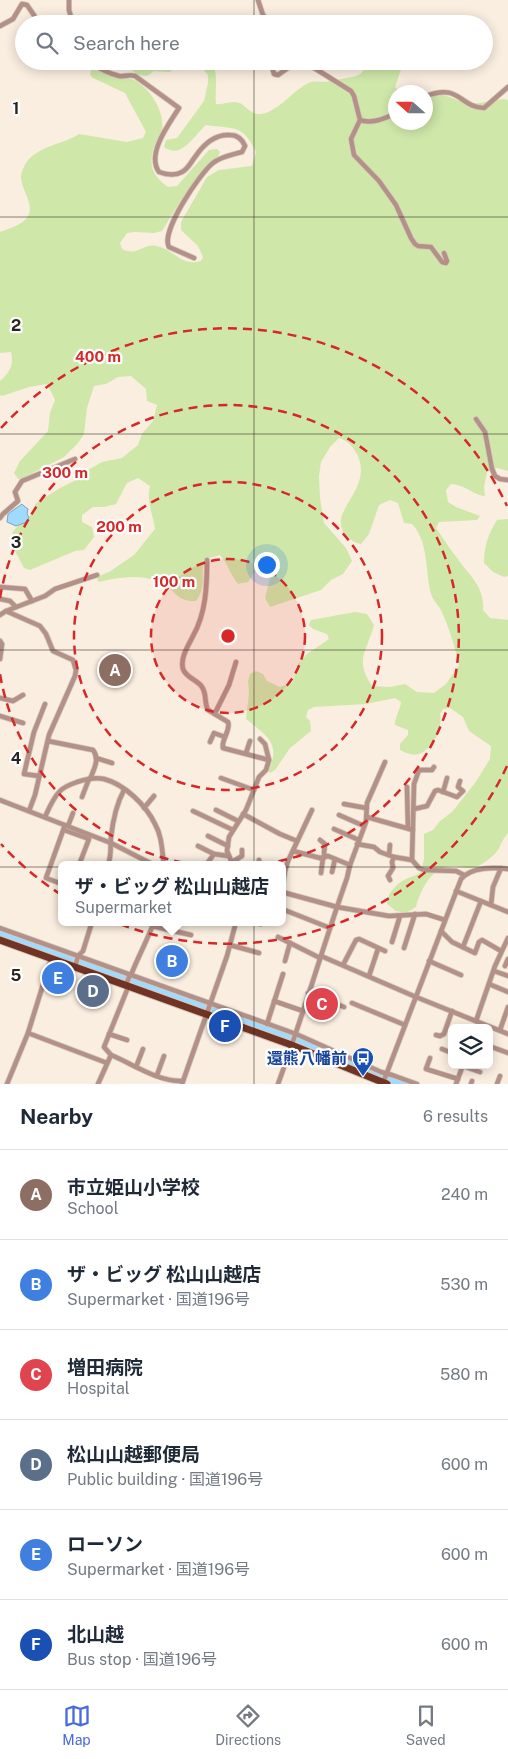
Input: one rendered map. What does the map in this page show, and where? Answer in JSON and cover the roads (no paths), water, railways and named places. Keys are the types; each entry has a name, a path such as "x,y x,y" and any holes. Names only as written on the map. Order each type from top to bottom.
{"highway":[{"path":"0,940 19,940 50,959 77,960 294,1039 385,1080"}],"street":[{"path":"69,0 70,15"},
{"path":"258,0 263,15"},
{"path":"15,15 22,4 27,5 34,15"},
{"path":"0,26 13,19 15,16"},
{"path":"103,70 122,76 135,76 179,108 167,127 154,156 154,162 159,172 170,175 182,172 203,147 217,136 235,135 243,141 245,150 220,159 209,167 183,202 170,230 167,240 169,247 194,258"},
{"path":"273,70 274,74 278,75 285,70"},
{"path":"318,70 348,89 354,96 360,120 351,139 354,155 379,181 396,205 415,244 432,247 444,263 447,261 444,253"},
{"path":"433,93 449,92 460,96 469,104 478,108 484,108 508,87"},
{"path":"360,120 365,122 377,121 388,116"},
{"path":"476,419 484,432 495,476 508,480"},
{"path":"0,518 18,501 16,492 22,481 75,459"},
{"path":"207,560 207,585 204,605 196,630 185,652 182,665 185,674 197,681 203,688 208,710 228,722 229,727 222,746"},
{"path":"0,615 45,596 55,589 97,575"},
{"path":"0,587 25,589 32,601"},
{"path":"0,598 10,601 16,607"},
{"path":"6,612 40,626 56,654 73,660 76,670 48,741 29,811"},
{"path":"0,640 2,644 0,659"},
{"path":"215,713 229,685 236,662"},
{"path":"0,698 13,701 24,695"},
{"path":"39,776 24,774 34,732 45,704"},
{"path":"0,716 23,723"},
{"path":"225,737 214,733 209,741 226,749 269,760"},
{"path":"231,861 227,851 233,830 243,814 269,760 265,744 260,739"},
{"path":"246,753 250,740"},
{"path":"48,741 90,749 95,753 96,758 90,779 82,797"},
{"path":"96,758 112,763"},
{"path":"278,1084 367,817 366,808 385,762"},
{"path":"410,829 414,809 414,784 417,773 422,769 432,770 434,767"},
{"path":"221,778 254,790"},
{"path":"443,792 447,778"},
{"path":"45,817 56,796 63,788 90,779 103,779 124,790 144,808 155,823 159,833 163,861"},
{"path":"414,809 427,806 435,790 457,797 463,791 458,786 460,781"},
{"path":"407,787 412,860"},
{"path":"109,861 113,816 124,790"},
{"path":"144,808 154,796"},
{"path":"0,800 45,817 88,839 80,861"},
{"path":"344,804 366,808"},
{"path":"216,810 238,821"},
{"path":"286,868 312,810"},
{"path":"193,812 233,830"},
{"path":"58,882 46,878 73,813"},
{"path":"243,814 297,841"},
{"path":"339,816 364,826"},
{"path":"367,817 410,829"},
{"path":"66,827 111,844 146,861"},
{"path":"334,830 358,842 374,847 380,852 412,860 424,870 456,871 464,876"},
{"path":"208,836 228,846"},
{"path":"320,840 325,844 320,873"},
{"path":"390,845 393,868 388,876 390,880"},
{"path":"198,846 214,854 229,856"},
{"path":"236,861 242,856 242,850"},
{"path":"293,851 324,857 328,856 350,865"},
{"path":"209,861 214,854"},
{"path":"332,872 335,859"},
{"path":"385,1080 429,960 456,891 464,876 491,868 508,868"},
{"path":"491,905 493,888 501,868"},
{"path":"456,891 508,912"},
{"path":"286,892 337,907 380,915 426,914 445,920"},
{"path":"463,947 480,901"},
{"path":"286,911 330,928"},
{"path":"404,948 415,914"},
{"path":"392,942 400,916"},
{"path":"77,960 83,951 91,926"},
{"path":"152,926 148,941 129,979 127,990 104,1047 111,1054 136,1067 170,1080 183,1082 209,1009 235,926"},
{"path":"159,926 191,936"},
{"path":"0,928 19,940 209,1009 253,1024 267,1024 294,1039 381,1072 385,1080"},
{"path":"441,931 448,938 475,953 479,942 482,940 501,951"},
{"path":"278,936 321,957 452,1011 477,1024 489,984 501,951 508,938"},
{"path":"438,940 448,938"},
{"path":"344,965 356,940 359,939 385,951"},
{"path":"284,961 290,943"},
{"path":"230,945 259,953"},
{"path":"369,976 378,948"},
{"path":"7,1084 28,1033 50,959"},
{"path":"505,966 508,959"},
{"path":"429,960 459,974 455,978"},
{"path":"494,971 508,976"},
{"path":"267,1024 282,974"},
{"path":"489,984 508,992"},
{"path":"308,993 344,1006"},
{"path":"274,1001 303,1011"},
{"path":"352,1003 405,1025"},
{"path":"500,1030 508,1007"},
{"path":"436,1035 442,1035 452,1011"},
{"path":"493,1028 508,1034"},
{"path":"28,1033 107,1063"},
{"path":"109,1034 127,1040"},
{"path":"493,1047 508,1053"},
{"path":"136,1067 144,1049"},
{"path":"442,1049 448,1051"},
{"path":"98,1084 111,1054"},
{"path":"157,1075 164,1056"},
{"path":"430,1058 426,1069 457,1082 462,1069"},
{"path":"472,1069 480,1072"},
{"path":"497,1084 500,1076"},
{"path":"385,1080 417,1084"}],"water":[{"path":"22,504 28,509 27,514 29,517 27,522 16,526 7,522 8,514"}],"waterway":[{"path":"0,933 204,1006"},
{"path":"214,1010 286,1035 380,1076 404,1084"}],"place":[{"name":"市立姫山小学校","path":"115,670"},
{"name":"ザ・ビッグ 松山山越店","path":"172,961"},
{"name":"ローソン","path":"58,978"},
{"name":"松山山越郵便局","path":"93,991"},
{"name":"増田病院","path":"322,1004"},
{"name":"北山越","path":"225,1026"},
{"name":"還熊八幡前","path":"363,1077"}]}
